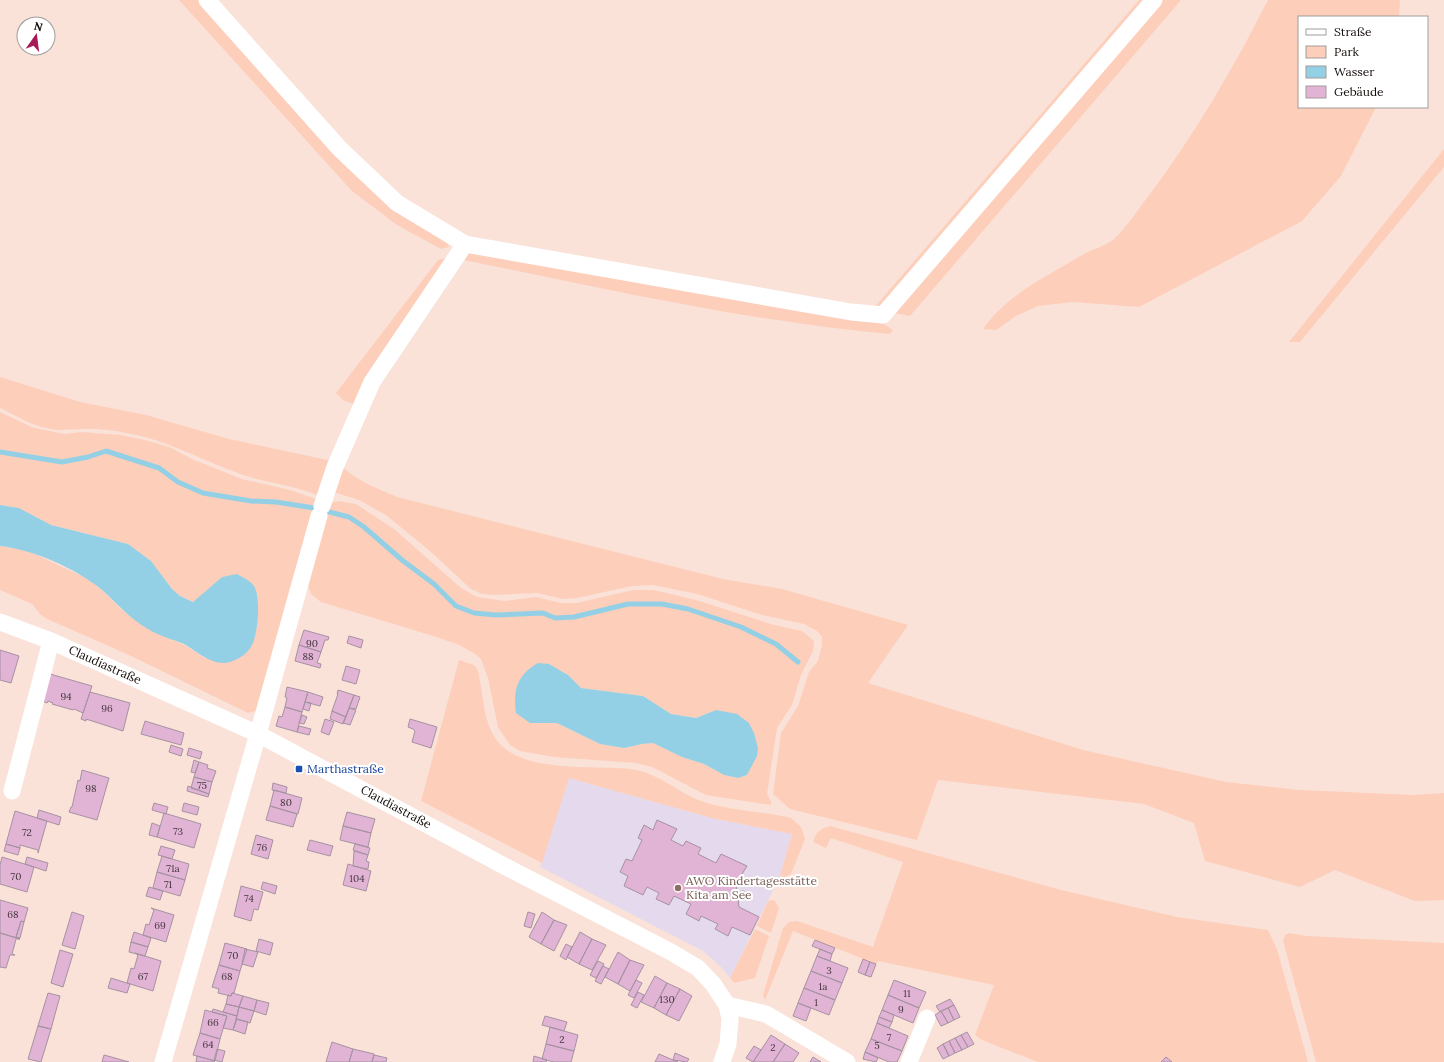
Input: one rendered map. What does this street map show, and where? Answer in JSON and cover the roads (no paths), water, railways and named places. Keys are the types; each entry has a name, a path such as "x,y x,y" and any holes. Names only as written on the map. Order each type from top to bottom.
{"street":[{"path":"207,0 340,149 397,203 465,244 851,312 883,315 1154,0"},
{"path":"163,1062 258,734 320,511 335,467 372,382 465,244"},
{"name":"Claudiastraße","path":"0,622 51,641 258,734 508,868 671,952 698,968 713,984 727,1005"},
{"path":"12,791 51,641"},
{"path":"722,1062 728,1044 730,1019 727,1005 766,1014 847,1062"},
{"path":"909,1062 927,1018"}],"water":[{"path":"0,505 19,508 51,525 128,544 151,561 172,589 180,596 193,602 222,577 237,574 246,579 254,586 258,607 256,633 252,645 248,651 237,659 225,663 219,663 209,659 184,644 161,636 141,625 102,590 80,575 54,561 26,551 0,546"},
{"path":"538,663 549,664 568,675 581,688 643,696 671,714 696,718 716,710 737,714 749,723 754,733 758,748 757,756 747,775 738,778 724,775 704,764 682,757 653,743 624,748 600,744 557,723 530,723 516,713 515,697 521,678"}],"waterway":[{"path":"0,452 62,462 88,457 106,451 159,468 178,482 203,493 251,501 276,502 314,508 349,517 364,527 402,560 434,584 456,606 474,613 496,615 543,613 555,618 574,617 628,604 662,604 688,609 741,627 776,644 798,662"}],"place":[{"name":"Marthastraße","path":"299,769"},
{"name":"AWO Kindertagesstätte Kita am See","path":"678,888"}]}
